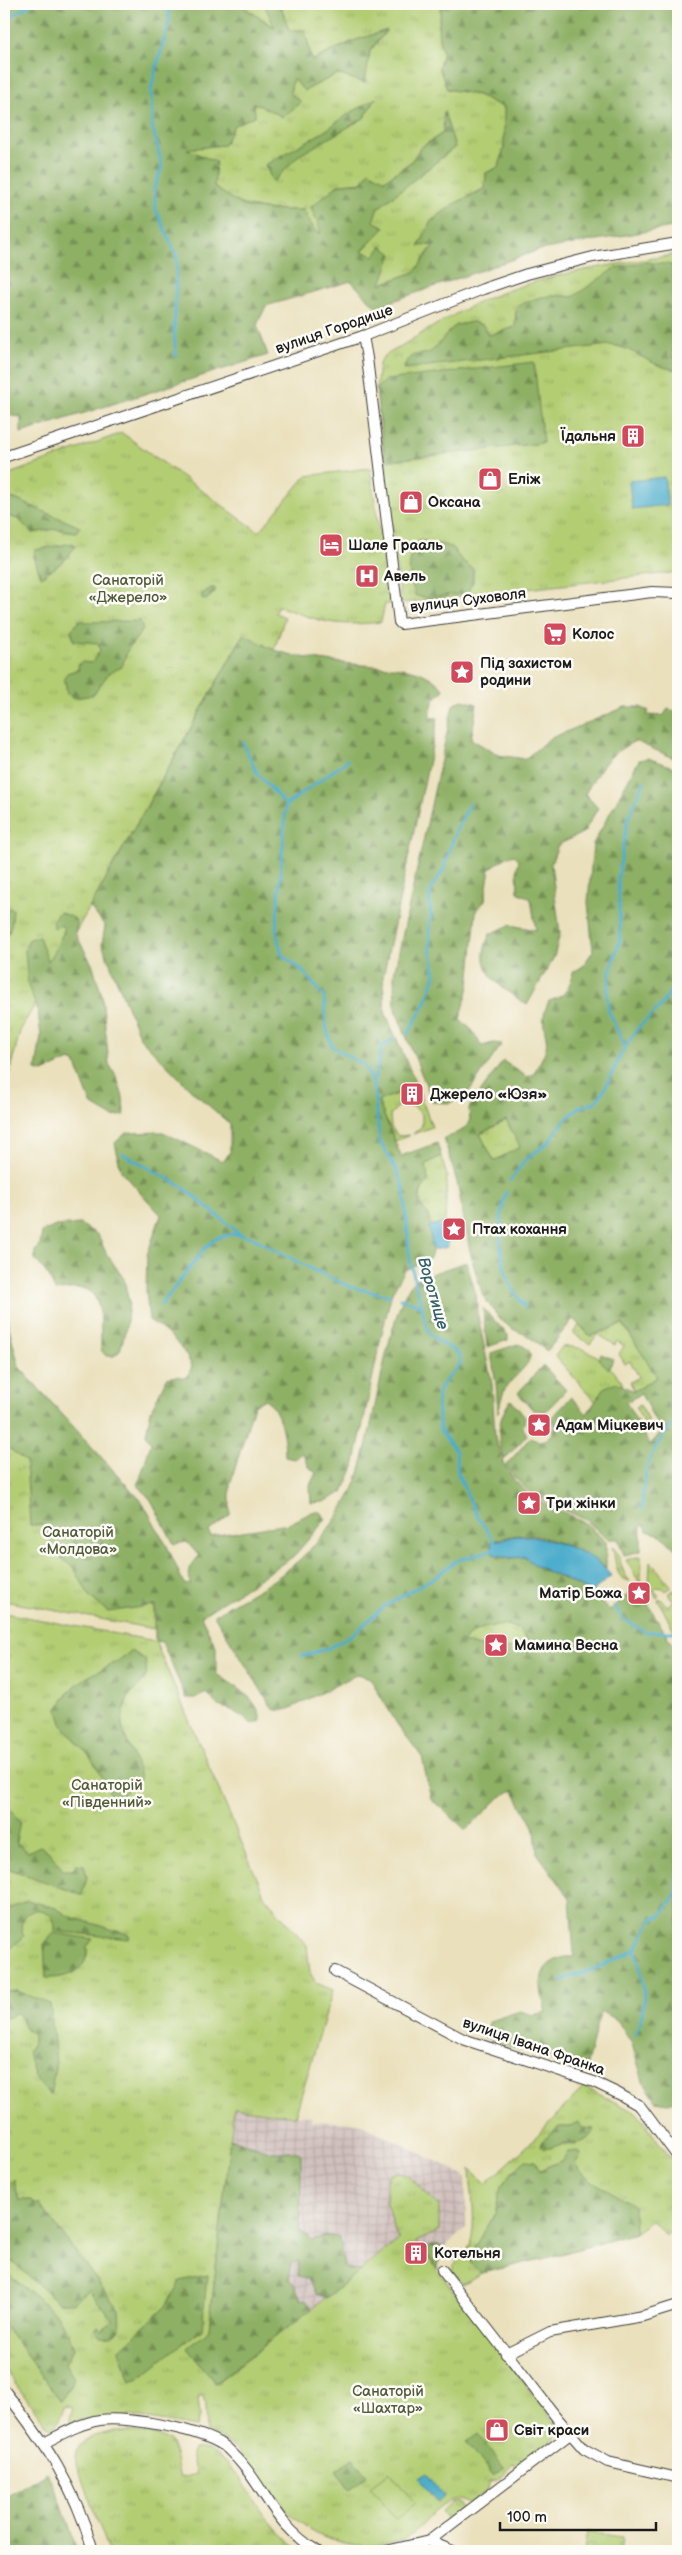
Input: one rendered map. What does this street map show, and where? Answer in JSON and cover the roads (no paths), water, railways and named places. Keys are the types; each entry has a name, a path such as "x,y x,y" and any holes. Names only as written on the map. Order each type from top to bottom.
{"street":[{"name":"вулиця Городище","path":"4,457 363,336 483,289 528,274 593,257 678,243"},
{"name":"вулиця Суховоля","path":"363,336 397,614 402,624 652,592 678,593"},
{"name":"вулиця Івана Франка","path":"335,1971 463,2040 594,2082 619,2094 640,2106 678,2157"},
{"path":"442,2270 506,2354 584,2449 608,2462 678,2478"},
{"path":"506,2354 550,2332 643,2316 678,2304"},
{"path":"4,2390 44,2443 70,2487 93,2551"},
{"path":"44,2443 79,2426 109,2420 179,2429 206,2436 228,2449 290,2532 317,2551"},
{"path":"386,2551 429,2541 570,2434"},
{"path":"429,2541 453,2551"}],"water":[{"path":"664,477 668,505 632,509 629,481"},
{"path":"445,1223 448,1247 433,1250 429,1226"},
{"path":"521,1535 558,1543 582,1552 603,1567 611,1576 592,1592 536,1566 525,1557 510,1558 493,1554 491,1542"},
{"path":"426,2473 444,2497 438,2502 419,2478"}],"waterway":[{"path":"4,20 32,4"},
{"path":"168,4 169,21 151,89 152,124 162,167 154,188 156,210 177,257 174,334 176,356"},
{"path":"243,743 257,773 286,805"},
{"name":"Воротище","path":"348,760 286,805 276,931 282,955 302,970 324,997 326,1026 332,1047 364,1065 373,1084 380,1142 398,1173 404,1190 410,1261 428,1331 435,1339 460,1356 460,1364 439,1389 437,1403 440,1430 456,1452 458,1474 477,1516 496,1543"},
{"path":"625,1047 609,1012 607,996 610,972 620,939 618,877 628,818 644,782"},
{"path":"408,1034 426,1002 435,975 430,949 429,927 431,914 429,902 431,889 443,871 456,831 470,804"},
{"path":"510,1181 525,1160 549,1142 564,1121 579,1107 594,1103 602,1094 620,1056 636,1030 660,1007 678,979"},
{"path":"373,1083 382,1047 394,1039"},
{"path":"123,1154 183,1187 241,1235"},
{"path":"506,1192 503,1203 501,1251 510,1284 525,1307"},
{"path":"161,1305 206,1247 217,1238 233,1234 251,1237 311,1269 351,1287 390,1296"},
{"path":"400,1299 422,1305"},
{"path":"642,1510 650,1460 660,1441 678,1418"},
{"path":"302,1656 329,1648 353,1634 384,1607 436,1576 456,1561 495,1549"},
{"name":"Воротище","path":"614,1606 623,1619 646,1632 678,1632"},
{"path":"635,2035 644,2003 643,1982 635,1950 652,1919 662,1915 677,1892 678,1872"},
{"path":"562,1980 602,1966 635,1950"}],"place":[{"name":"Їдальня","path":"633,436"},
{"name":"Еліж","path":"490,479"},
{"name":"Оксана","path":"411,502"},
{"name":"Шале Грааль","path":"331,545"},
{"name":"Авель","path":"367,576"},
{"name":"Колос","path":"555,634"},
{"name":"Під захистом родини","path":"462,672"},
{"name":"Джерело «Юзя»","path":"412,1094"},
{"name":"Птах кохання","path":"454,1229"},
{"name":"Адам Міцкевич","path":"539,1425"},
{"name":"Три жінки","path":"529,1503"},
{"name":"Матір Божа","path":"639,1593"},
{"name":"Мамина Весна","path":"496,1645"},
{"name":"Котельня","path":"416,2253"},
{"name":"Світ краси","path":"497,2430"}],"park label":[{"name":"Санаторій «Джерело»","path":"128,588"},
{"name":"Санаторій «Молдова»","path":"78,1540"},
{"name":"Санаторій «Південний»","path":"107,1794"},
{"name":"Санаторій «Шахтар»","path":"388,2400"}]}
